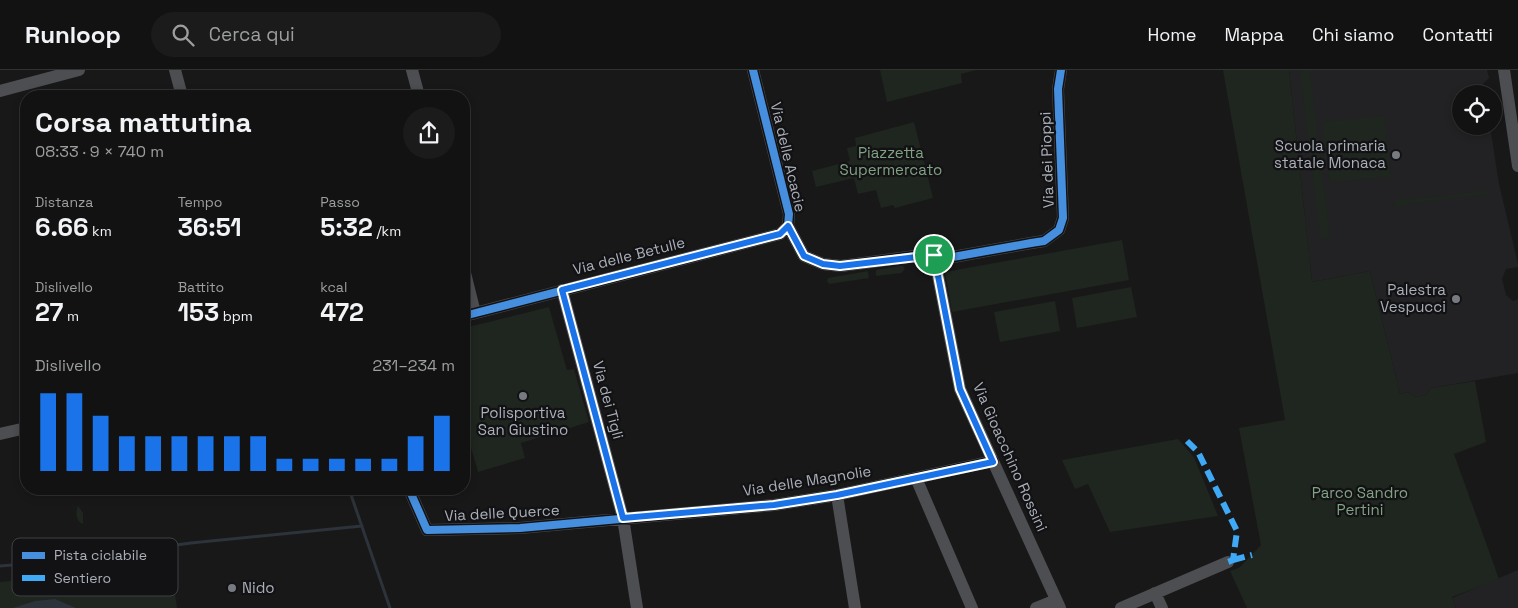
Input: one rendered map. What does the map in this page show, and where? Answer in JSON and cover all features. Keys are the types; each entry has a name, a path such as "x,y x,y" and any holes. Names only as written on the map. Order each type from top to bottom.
{"street":[{"path":"0,91 79,70"},
{"path":"175,70 180,90"},
{"path":"412,70 417,90"},
{"name":"Via delle Acacie","path":"753,70 790,214 788,226 804,256 823,264 840,266 934,255"},
{"name":"Via dei Pioppi","path":"934,255 952,256 1044,241 1059,230 1063,218 1058,89 1060,70"},
{"path":"1504,70 1518,166"},
{"name":"Via delle Betulle","path":"470,315 780,234 788,226"},
{"name":"Via Gioacchino Rossini","path":"934,255 960,389 1058,604"},
{"name":"Via dei Tigli","path":"562,290 623,518 637,608"},
{"path":"0,434 20,429"},
{"name":"Via delle Magnolie","path":"623,518 774,505 837,495 993,462"},
{"path":"916,478 972,608"},
{"name":"Via delle Querce","path":"412,495 427,530 520,528 623,518"},
{"path":"837,495 855,608"},
{"path":"1121,608 1228,562"},
{"path":"1156,593 1162,608"},
{"path":"1036,608 1058,604"}],"shaded area":[{"path":"1289,70 1487,70 1489,78 1483,85 1452,85 1452,135 1491,135 1499,184 1518,264 1518,267 1506,269 1502,279 1506,295 1513,301 1518,299 1518,373 1431,388 1426,395 1416,397 1408,392 1400,394 1370,271 1312,282"},
{"path":"1518,570 1518,608 1456,608 1452,598"},
{"path":"55,599 76,608 13,608 35,601"}],"green space":[{"path":"880,70 976,70 961,74 962,83 887,102"},
{"name":"Parco Sandro Pertini","path":"1223,70 1289,70 1312,282 1370,271 1400,394 1408,392 1416,397 1426,395 1431,388 1475,381 1486,442 1454,454 1499,579 1452,597 1456,608 1247,608 1230,571 1239,568 1261,545 1239,428 1285,420"},
{"path":"1300,70 1310,70 1330,237 1320,239"},
{"path":"1384,116 1391,176 1330,182 1322,122"},
{"name":"Piazzetta Supermercato","path":"914,122 933,198 895,208 893,205 881,208 876,190 858,194 854,178 816,187 812,171 850,161 847,148 856,146 855,138"},
{"path":"1489,190 1489,194 1415,203 1395,208 1394,200"},
{"path":"1122,240 1129,280 952,312 945,272"},
{"path":"903,266 905,269 901,273 876,276 876,270"},
{"path":"868,271 869,278 829,284 827,281 828,278"},
{"path":"1131,287 1137,317 1077,328 1072,298"},
{"path":"1055,301 1060,331 1000,342 994,312"},
{"name":"Polisportiva San Giustino","path":"549,307 567,370 574,369 589,422 521,443 525,458 478,472 470,444 470,327"},
{"path":"1178,439 1194,457 1218,516 1110,532 1088,484 1075,489 1062,460"},
{"path":"78,506 83,513 83,524 77,516"},
{"path":"12,581 12,596 175,596 177,608 0,608 0,582"}],"waterway":[{"path":"351,495 390,608"},
{"path":"178,545 362,526"},
{"path":"0,566 12,565"}],"marked path":[{"path":"1187,441 1198,452 1237,531 1233,560 1228,562"},
{"path":"1233,560 1252,555"}],"cycle path":[{"path":"753,70 789,214 788,226 804,256 823,264 841,266 915,256 953,257 1044,241 1059,230 1063,218 1058,89 1061,70"},
{"path":"470,314 780,234 788,226"},
{"path":"412,495 427,530 520,528 774,505 837,495 993,461"}],"place":[{"name":"Scuola primaria statale Monaca","path":"1396,155"},
{"name":"Palestra Vespucci","path":"1456,299"},
{"name":"Polisportiva San Giustino","path":"523,396"},
{"name":"Nido","path":"232,588"}],"route":[{"path":"788,226 804,256 823,264 840,266 934,255 960,389 993,462 837,495 774,505 623,518 562,290 780,234 788,226"}]}
